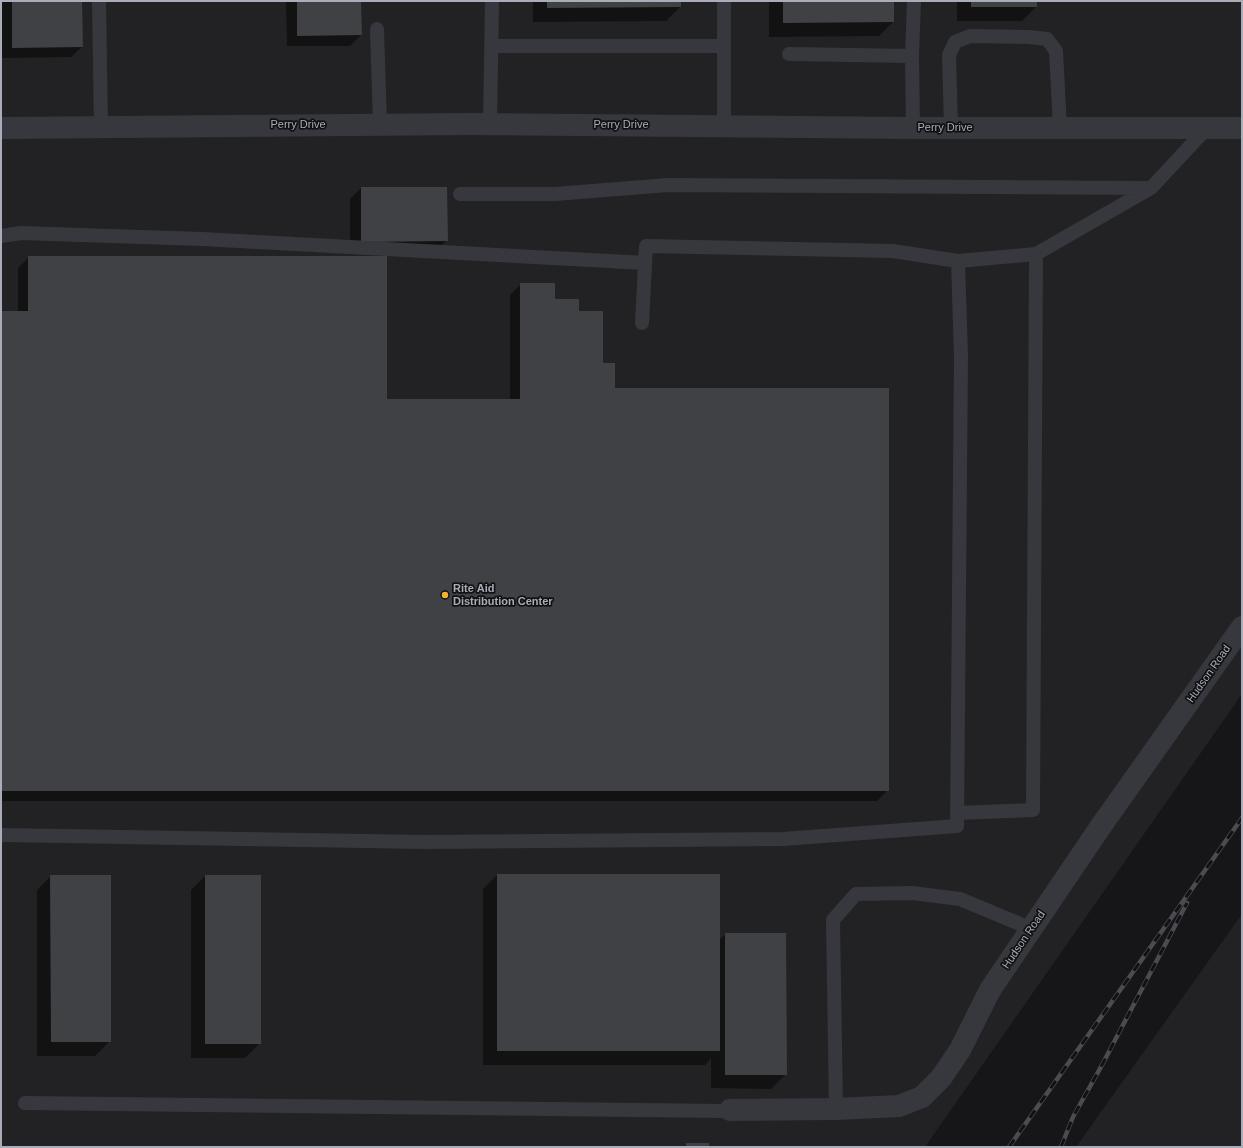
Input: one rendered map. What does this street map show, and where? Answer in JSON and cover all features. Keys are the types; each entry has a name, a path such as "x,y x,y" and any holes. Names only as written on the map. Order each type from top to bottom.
{"street":[{"name":"Perry Drive","path":"1,128 490,124 913,128 1242,128"},
{"name":"Hudson Road","path":"730,1110 836,1109 899,1106 922,1097 941,1078 960,1050 990,990 1101,826 1242,627"}],"lane":[{"path":"99,1 101,127"},
{"path":"490,124 492,1"},
{"path":"724,1 724,126"},
{"path":"913,128 912,56 914,1"},
{"path":"376,29 380,125"},
{"path":"951,128 949,54 955,42 970,36 1029,37 1046,39 1056,51 1060,128"},
{"path":"492,46 724,46"},
{"path":"789,54 912,56"},
{"path":"642,323 646,246 893,251 958,261 1036,254 1151,188 1207,128"},
{"path":"460,194 554,194 668,185 1151,188"},
{"path":"1,236 21,233 202,239 645,263"},
{"path":"957,813 1034,810 1036,254"},
{"path":"1,835 425,842 783,839 957,826 961,363 958,261"},
{"path":"836,1109 833,920 856,894 912,893 960,899 1032,928"},
{"path":"25,1102 730,1110"}],"shaded area":[{"path":"1,1 1242,1 1242,694 925,1147 1,1147"},
{"path":"1242,914 1242,1147 1076,1147"}],"building":[{"path":"12,1 82,1 83,47 12,48"},
{"path":"297,1 361,1 362,35 297,36"},
{"path":"547,1 681,1 681,7 547,8"},
{"path":"783,1 894,1 894,22 783,23"},
{"path":"971,1 1037,1 1037,7 971,7"},
{"path":"361,187 447,187 448,241 361,242"},
{"name":"Rite Aid Distribution Center","path":"28,256 387,256 387,399 520,399 520,283 555,283 555,299 579,299 579,311 603,311 603,363 615,363 615,388 889,388 889,791 1,791 1,311 28,311"},
{"path":"497,874 720,874 720,1051 497,1051"},
{"path":"50,875 111,875 111,1042 51,1042"},
{"path":"205,875 261,875 261,1044 205,1044"},
{"path":"725,933 786,933 787,1075 725,1075"},
{"path":"686,1143 709,1143 709,1147 686,1147"}],"railway":[{"path":"1009,1147 1242,818"},
{"path":"1061,1147 1073,1117 1187,903"}],"place":[{"name":"Rite Aid Distribution Center","path":"445,595"}]}
